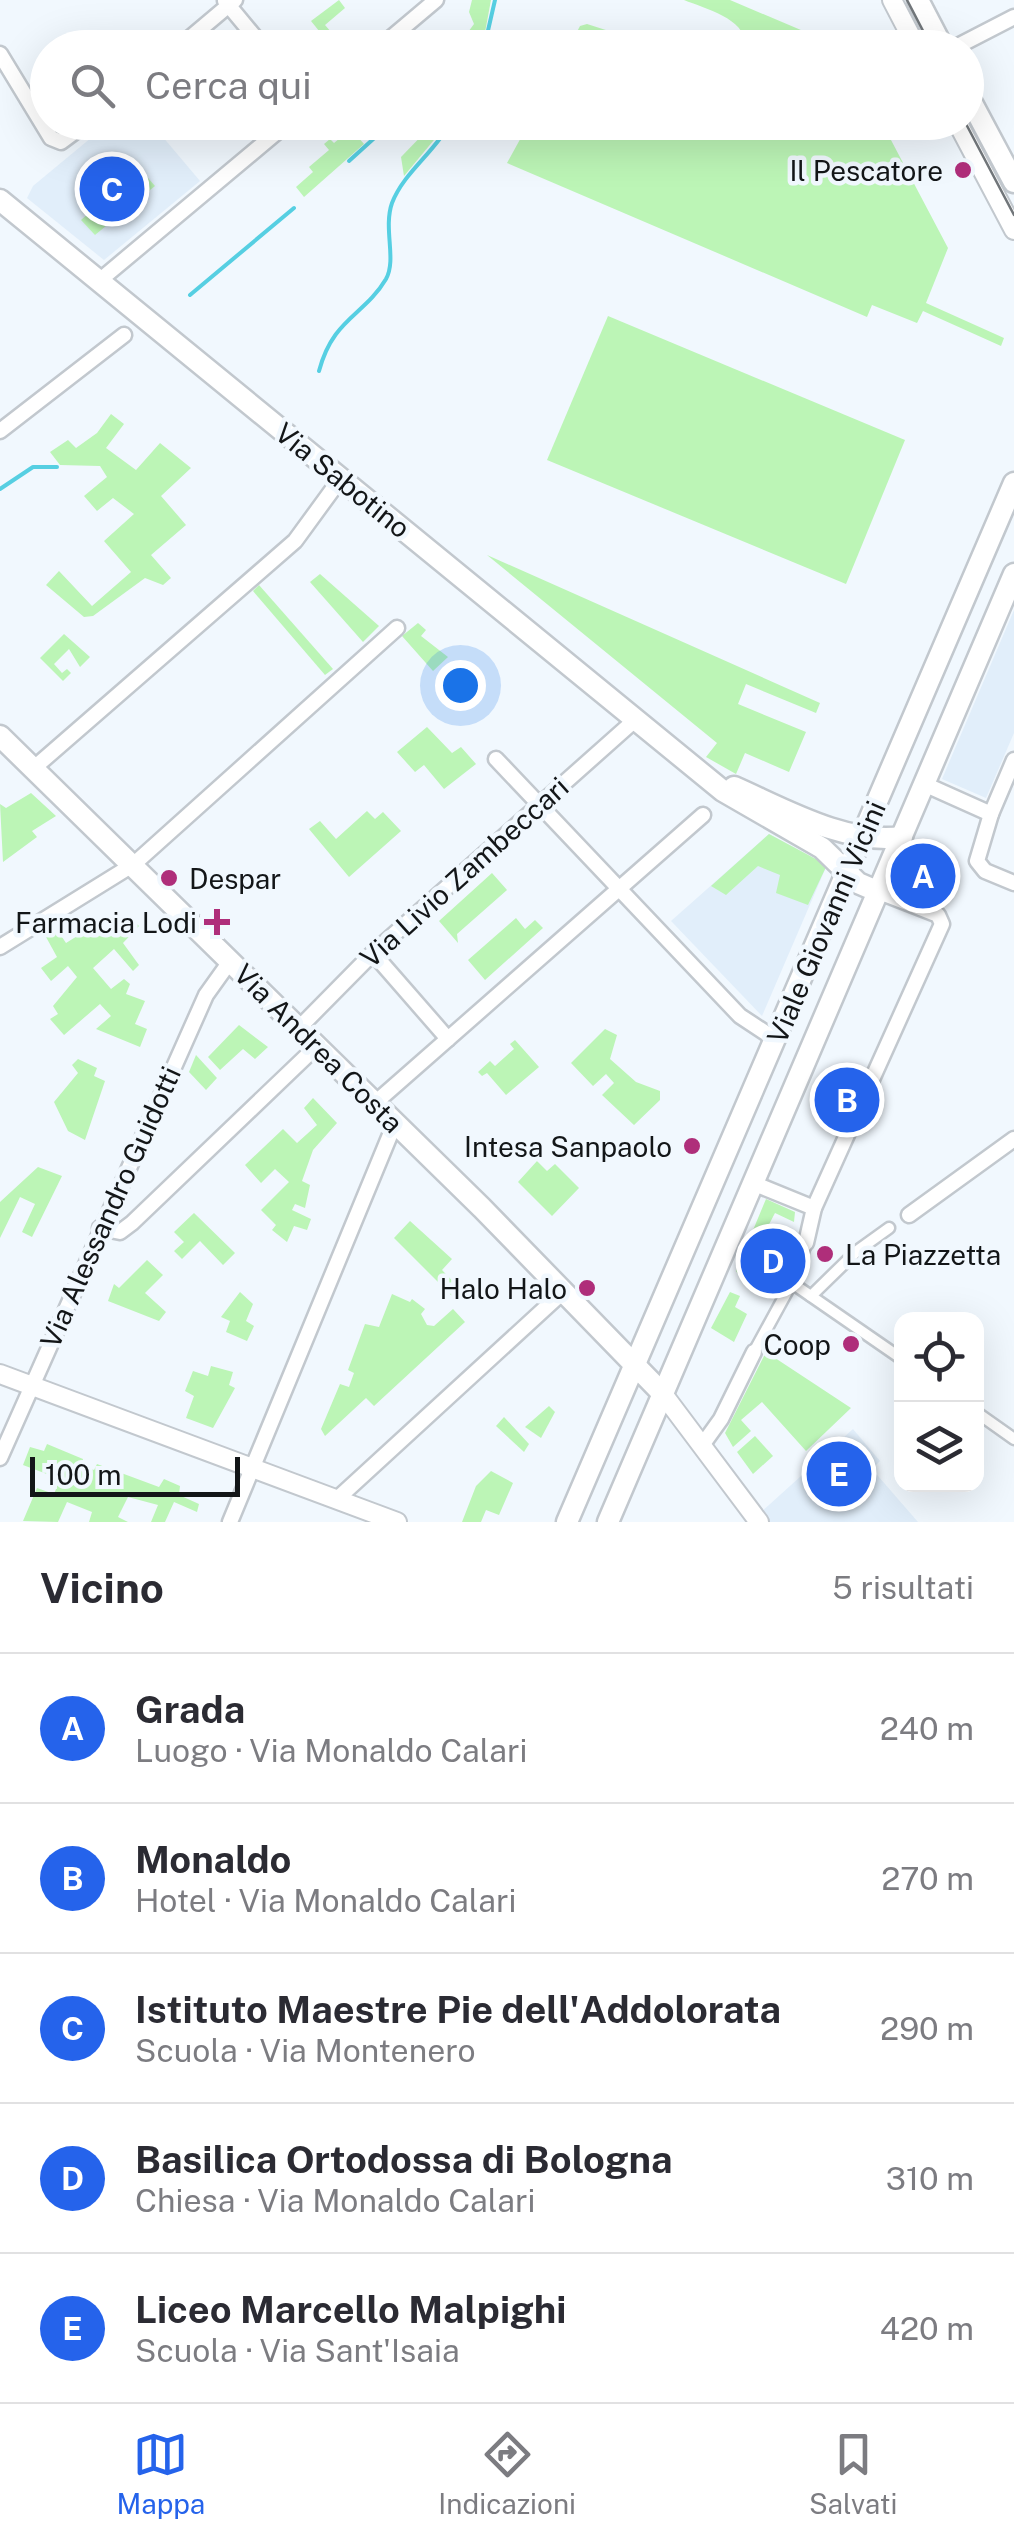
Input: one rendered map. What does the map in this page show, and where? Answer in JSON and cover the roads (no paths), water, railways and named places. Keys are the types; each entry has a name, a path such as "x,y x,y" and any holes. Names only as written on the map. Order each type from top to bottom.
{"main road":[{"path":"918,0 934,30"},
{"path":"984,126 1014,182"},
{"name":"Via Sabotino","path":"0,200 686,761 737,801 830,853 858,884 878,892"},
{"name":"Viale Giovanni Vicini","path":"566,1522 1014,483"},
{"name":"Viale Giovanni Vicini","path":"608,1522 1014,574"},
{"name":"Via Andrea Costa","path":"0,736 565,1290 663,1394"},
{"name":"Via Sabotino","path":"686,761 745,792 863,837 902,837"},
{"path":"775,1039 810,1054"}],"street":[{"path":"400,30 436,0"},
{"path":"892,0 908,30"},
{"path":"198,30 229,2 250,30"},
{"path":"984,32 1014,16"},
{"path":"0,54 30,101"},
{"path":"99,281 267,140"},
{"path":"966,140 1014,230"},
{"path":"0,431 124,335"},
{"path":"34,768 295,540 341,478"},
{"path":"0,947 134,864 184,814 397,628"},
{"name":"Via Livio Zambeccari","path":"299,1028 373,953 635,720"},
{"path":"496,759 740,1016 775,1039"},
{"path":"1014,760 978,853 980,866 1014,883"},
{"path":"924,784 992,814"},
{"path":"375,1103 702,814"},
{"path":"706,1449 792,1282 814,1208 942,924 938,915 878,892"},
{"path":"373,953 448,1039"},
{"name":"Via Alessandro Guidotti","path":"0,1458 206,994 230,960"},
{"path":"100,1228 120,1232 132,1223 316,1046"},
{"path":"230,1522 395,1123"},
{"path":"909,1215 1014,1140"},
{"path":"755,1184 814,1208"},
{"path":"811,1296 860,1248 890,1228"},
{"path":"792,1282 894,1353"},
{"path":"336,1500 565,1290"},
{"path":"0,1374 397,1522"},
{"path":"663,1394 758,1522"},
{"path":"984,1418 1014,1439"}],"waterway":[{"path":"488,30 495,0"},
{"path":"349,161 372,140"},
{"path":"319,371 332,339 386,279 392,203 404,181 439,140"},
{"path":"190,295 294,208"},
{"path":"0,489 33,467 57,467"}],"tram line":[{"path":"907,0 923,30"},
{"path":"974,140 1014,215"}],"place":[{"name":"Il Pescatore","path":"963,170"},
{"name":"Istituto Maestre Pie dell'Addolorata","path":"112,189"},
{"name":"Grada","path":"923,876"},
{"name":"Despar","path":"169,878"},
{"name":"Farmacia Lodi","path":"217,922"},
{"name":"Monaldo","path":"847,1100"},
{"name":"Intesa Sanpaolo","path":"692,1146"},
{"name":"La Piazzetta","path":"825,1254"},
{"name":"Basilica Ortodossa di Bologna","path":"773,1261"},
{"name":"Halo Halo","path":"587,1288"},
{"name":"Coop","path":"851,1344"},
{"name":"Liceo Marcello Malpighi","path":"839,1474"}]}
